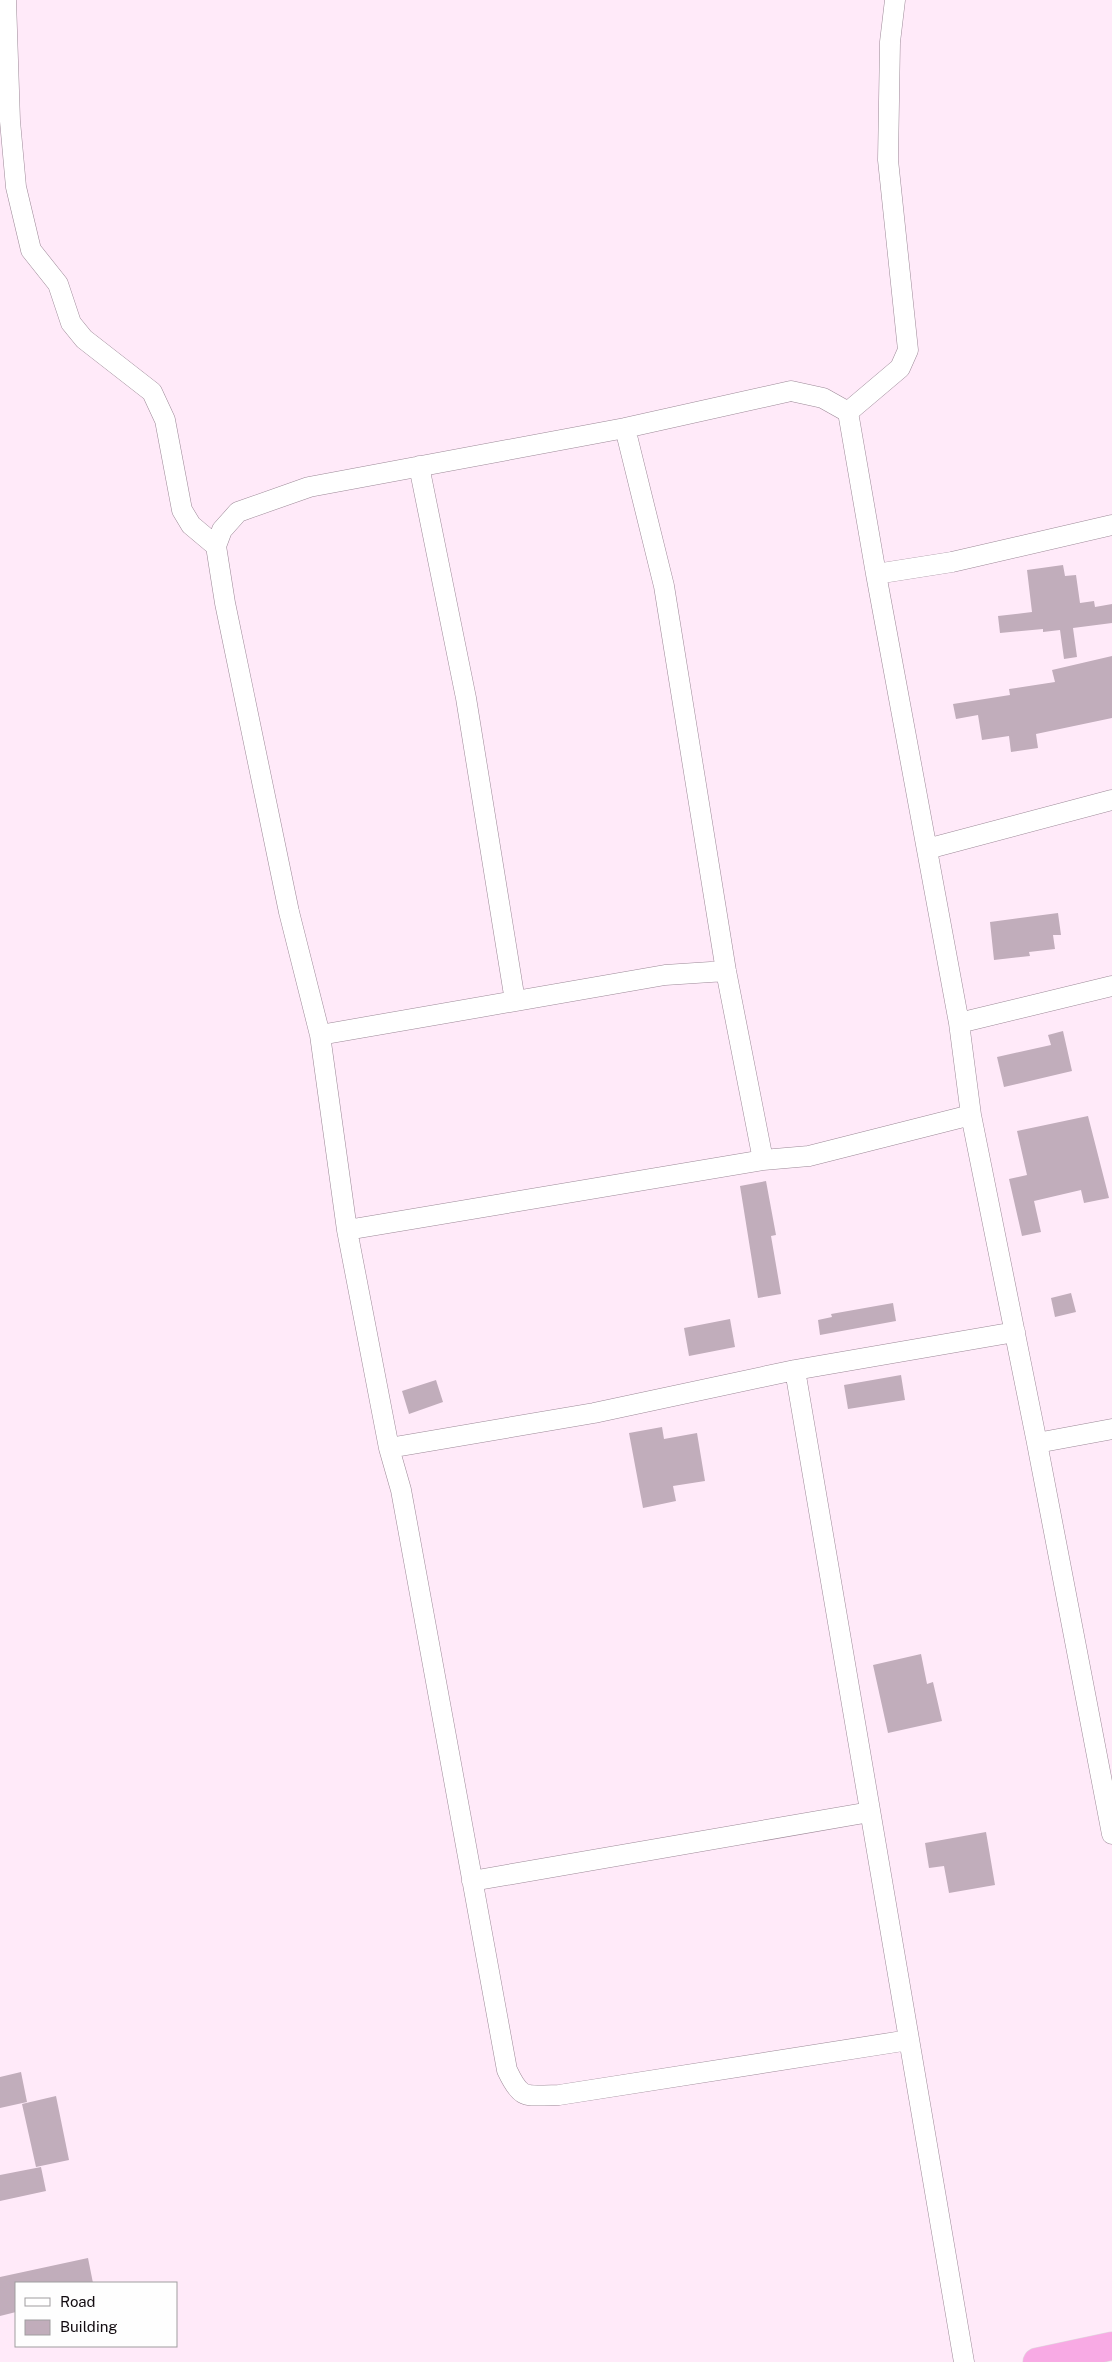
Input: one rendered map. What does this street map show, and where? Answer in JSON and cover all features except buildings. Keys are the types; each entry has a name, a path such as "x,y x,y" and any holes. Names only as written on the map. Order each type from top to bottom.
{"highway":[{"path":"1037,2362 1112,2346"}],"street":[{"path":"6,0 5,121 8,187 31,250 58,284 71,323 84,339 152,392 165,420 182,510 191,525 216,546"},
{"path":"848,412 900,368 908,350 888,160 890,42 895,0"},
{"path":"848,412 823,398 791,391 625,428 309,487 238,512 222,530 216,546 225,603 289,912 320,1035 347,1230 389,1448 401,1490 507,2070 516,2090 526,2095 559,2095 909,2040"},
{"path":"848,412 959,1023 971,1115 1037,1443 1112,1834"},
{"path":"625,428 664,586 726,971 764,1160"},
{"path":"419,466 466,698 514,1001"},
{"path":"876,574 946,563 1112,525"},
{"path":"927,848 1112,800"},
{"path":"320,1035 665,975 726,971"},
{"path":"959,1023 1112,986"},
{"path":"347,1230 764,1160 809,1156 971,1115"},
{"path":"389,1448 594,1413 795,1370 1015,1332"},
{"path":"795,1370 964,2362"},
{"path":"1037,1443 1112,1429"},
{"path":"472,1882 870,1812"}]}
